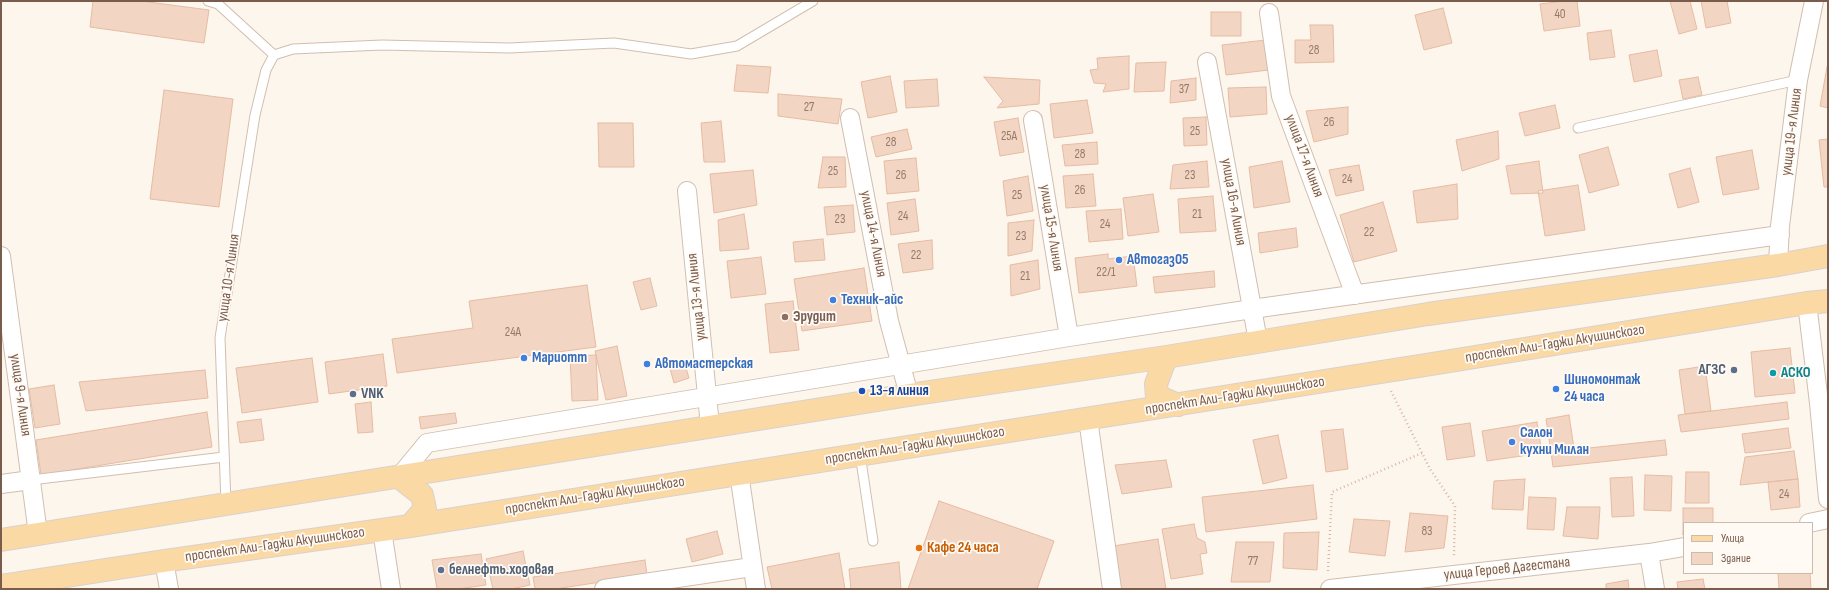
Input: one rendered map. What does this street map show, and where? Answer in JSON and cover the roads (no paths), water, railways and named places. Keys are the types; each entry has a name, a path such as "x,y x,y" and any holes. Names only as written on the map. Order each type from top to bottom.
{"main road":[{"path":"1,540 710,426 1166,357 1428,314 1778,265 1828,256"},
{"name":"проспект Али-Гаджи Акушинского","path":"1,586 410,526 1818,302"},
{"path":"1166,357 1156,384 1157,396 1178,405"},
{"path":"399,477 422,496 425,509 410,526"}],"street":[{"name":"улица 19-я Линия","path":"1778,265 1780,235 1798,80 1814,1"},
{"name":"улица 17-я Линия","path":"1269,13 1281,96 1356,295"},
{"name":"улица 16-я Линия","path":"1207,62 1258,341"},
{"name":"улица 14-я Линия","path":"850,118 890,322 909,395"},
{"name":"улица 15-я Линия","path":"1033,120 1069,337"},
{"name":"улица 13-я Линия","path":"687,191 710,426"},
{"path":"399,477 427,443 1069,337 1252,309 1780,235"},
{"name":"улица 9-я Линия","path":"1,256 38,534"},
{"path":"1818,302 1828,499"},
{"path":"1088,419 1112,589"},
{"path":"738,473 756,589"},
{"path":"1,484 32,480"},
{"path":"1813,522 1828,519"},
{"path":"382,530 392,589"},
{"name":"улица Героев Дагестана","path":"1329,582 1454,574 1478,581 1683,547"},
{"path":"1649,554 1655,589"},
{"path":"164,561 169,589"},
{"path":"604,589 752,567"}],"lane":[{"path":"208,1 218,4 274,55 293,49 382,45 509,48 614,43 691,54 737,46 813,1"},
{"name":"улица 10-я Линия","path":"226,505 220,338 255,115 266,70 274,55"},
{"path":"1578,128 1798,80"},
{"path":"860,454 873,541"},
{"path":"32,480 224,457"}],"place":[{"name":"Автогаз05","path":"1119,260"},
{"name":"Техник-айс","path":"833,300"},
{"name":"Эрудит","path":"785,317"},
{"name":"Мариотт","path":"524,358"},
{"name":"Автомастерская","path":"647,364"},
{"name":"АГЗС","path":"1734,370"},
{"name":"АСКО","path":"1773,373"},
{"name":"Шиномонтаж 24 часа","path":"1556,389"},
{"name":"13-я линия","path":"862,391"},
{"name":"VNK","path":"353,394"},
{"name":"Салон кухни Милан","path":"1512,442"},
{"name":"Кафе 24 часа","path":"919,548"},
{"name":"белнефть.ходовая","path":"441,570"}]}
